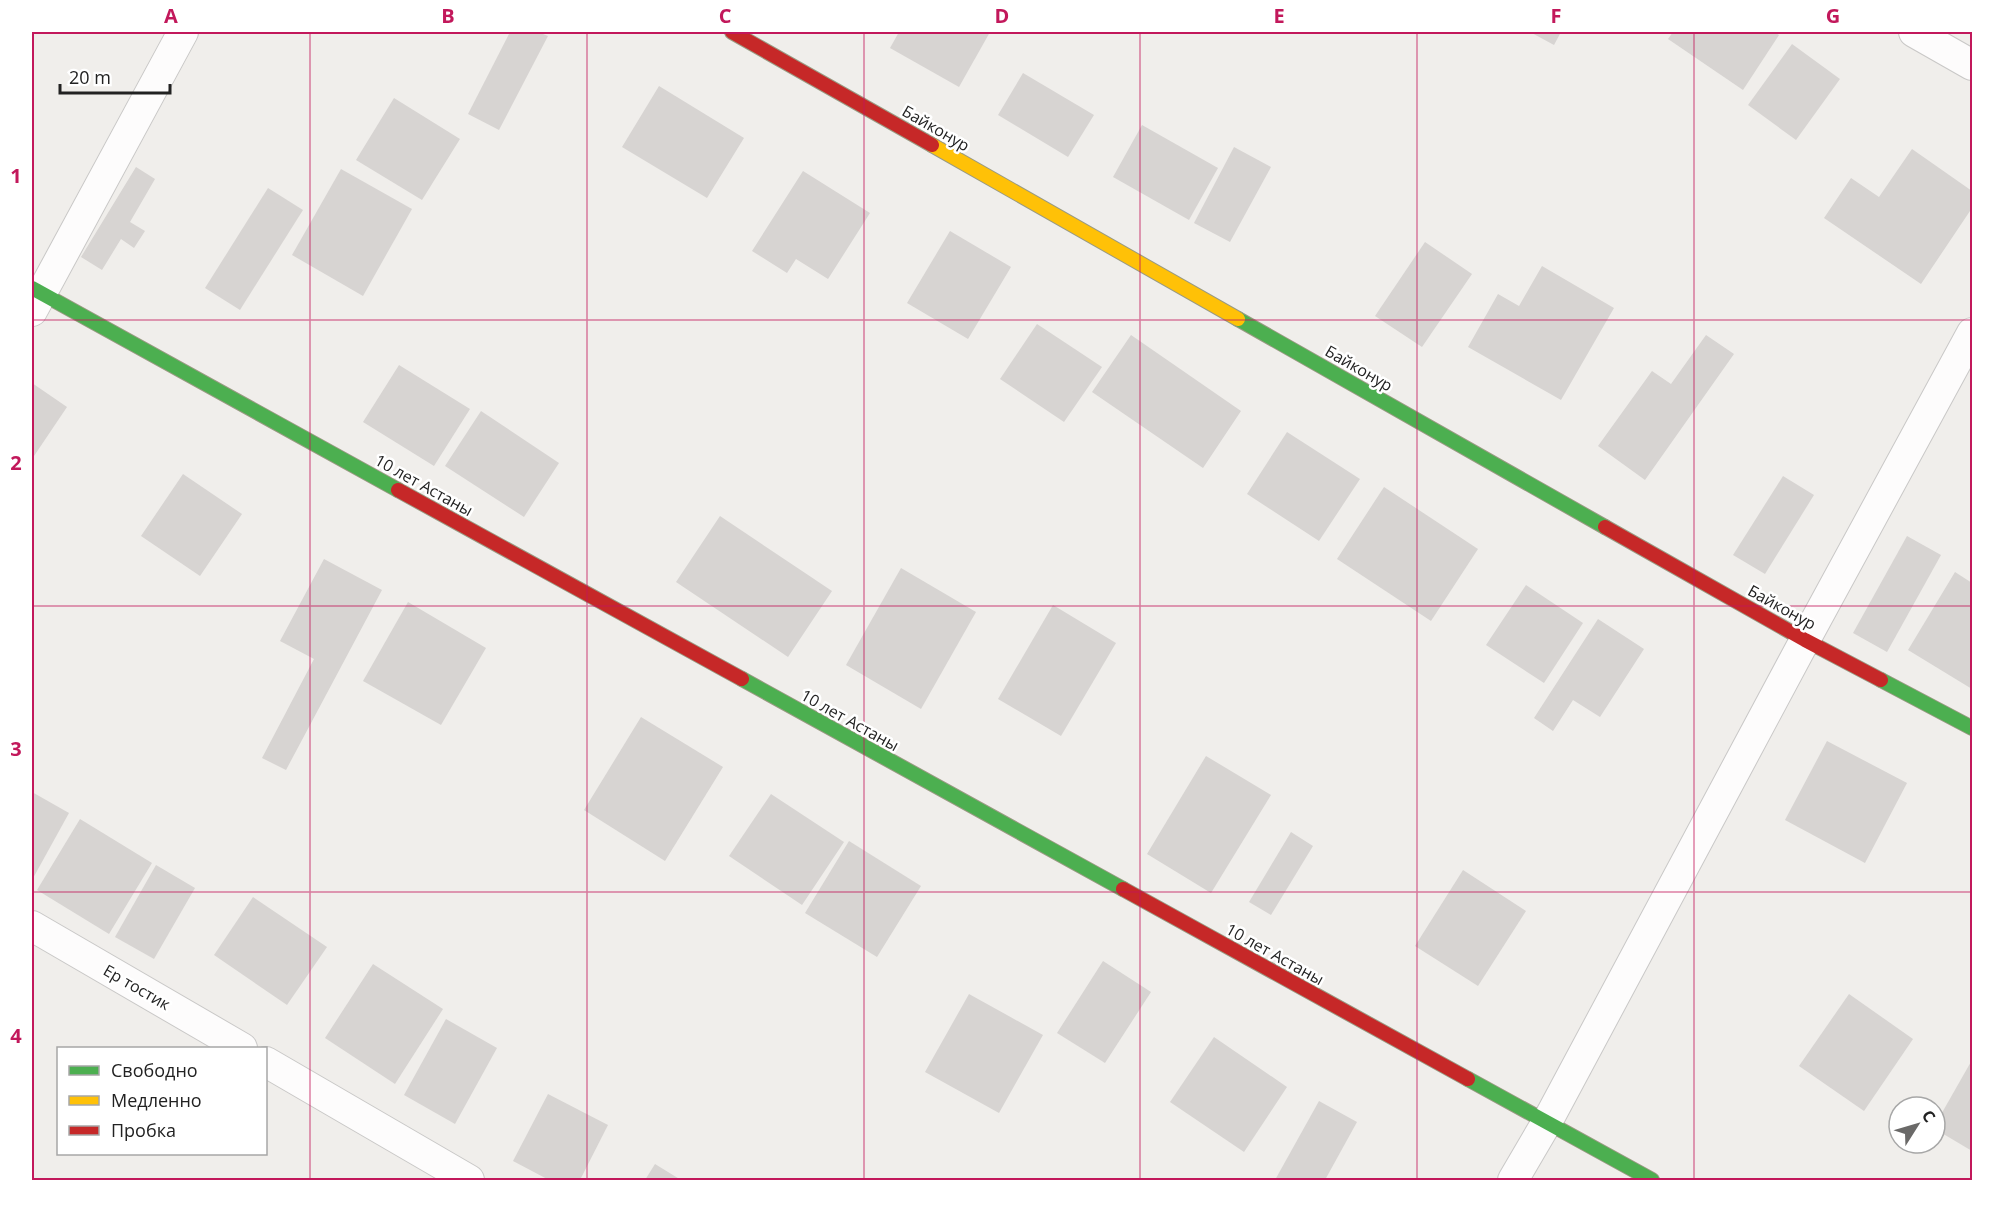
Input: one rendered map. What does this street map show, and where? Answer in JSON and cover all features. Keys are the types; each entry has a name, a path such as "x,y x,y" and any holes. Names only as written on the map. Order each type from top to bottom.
{"street":[{"path":"34,297 183,32"},
{"name":"Байконур","path":"732,32 1805,640 1972,728"},
{"path":"1914,32 1972,64"},
{"name":"10 лет Астаны","path":"34,297 1652,1180"},
{"path":"1513,1180 1547,1122 1972,333"},
{"name":"Ер тостик","path":"32,926 240,1047"},
{"path":"267,1063 469,1180"}],"building":[{"path":"510,32 538,32 548,36 499,130 468,114"},
{"path":"899,32 990,32 959,87 890,48"},
{"path":"1530,32 1561,32 1554,45"},
{"path":"1673,32 1774,32 1779,35 1743,90 1668,39"},
{"path":"1792,44 1840,79 1796,140 1748,105"},
{"path":"1023,73 1094,115 1068,157 998,115"},
{"path":"659,86 744,138 707,198 622,147"},
{"path":"394,98 460,139 422,200 356,160"},
{"path":"1142,125 1218,168 1189,220 1113,177"},
{"path":"1234,147 1271,167 1230,242 1194,223"},
{"path":"1912,149 1972,191 1972,208 1921,284 1824,218 1851,178 1879,197"},
{"path":"136,167 155,179 130,222 145,231 134,248 121,239 102,270 81,257"},
{"path":"341,169 412,209 363,296 292,255"},
{"path":"803,171 870,213 828,279 796,259 787,273 752,251"},
{"path":"268,188 303,210 240,310 205,288"},
{"path":"950,231 1011,267 968,339 907,303"},
{"path":"1425,242 1472,274 1422,347 1375,316"},
{"path":"1542,266 1614,308 1561,400 1468,347 1498,294 1519,306"},
{"path":"1037,324 1102,367 1064,422 1000,379"},
{"path":"1131,335 1241,411 1203,468 1092,392"},
{"path":"1706,335 1734,354 1645,480 1598,446 1652,371 1671,384"},
{"path":"399,365 470,409 434,466 363,422"},
{"path":"32,383 67,407 34,456 32,454"},
{"path":"481,411 559,463 524,517 445,466"},
{"path":"1287,432 1360,479 1319,541 1247,494"},
{"path":"183,474 242,514 200,576 141,536"},
{"path":"1783,476 1814,495 1765,574 1733,555"},
{"path":"1384,487 1478,549 1431,621 1337,559"},
{"path":"720,516 832,591 788,657 676,582"},
{"path":"1907,536 1941,555 1887,652 1853,633"},
{"path":"324,559 382,590 286,770 262,758 314,659 280,641"},
{"path":"901,568 976,612 921,709 846,665"},
{"path":"1955,572 1972,583 1972,689 1908,650"},
{"path":"1526,585 1583,623 1544,683 1486,645"},
{"path":"408,602 486,648 441,725 363,681"},
{"path":"1053,605 1116,643 1061,736 998,699"},
{"path":"1598,619 1644,649 1600,717 1573,700 1553,731 1534,718"},
{"path":"641,717 723,767 665,861 584,810"},
{"path":"1827,741 1907,783 1865,863 1785,820"},
{"path":"1206,756 1271,795 1211,893 1147,854"},
{"path":"32,792 69,813 32,880"},
{"path":"771,794 844,842 802,905 729,856"},
{"path":"80,819 152,863 109,934 37,890"},
{"path":"1291,832 1313,846 1271,915 1249,902"},
{"path":"849,841 921,886 877,957 805,913"},
{"path":"156,865 195,888 154,959 115,937"},
{"path":"1463,870 1526,911 1478,986 1415,946"},
{"path":"253,897 327,947 287,1005 214,955"},
{"path":"1103,961 1151,992 1105,1063 1057,1033"},
{"path":"373,964 443,1009 395,1084 325,1038"},
{"path":"969,994 1043,1035 999,1113 925,1072"},
{"path":"1849,994 1913,1039 1864,1111 1799,1066"},
{"path":"446,1019 497,1048 455,1124 404,1095"},
{"path":"1214,1037 1287,1087 1244,1152 1170,1102"},
{"path":"1972,1060 1972,1151 1947,1136 1947,1104"},
{"path":"548,1094 608,1125 580,1180 549,1180 513,1161"},
{"path":"1319,1101 1357,1122 1325,1180 1275,1180"},
{"path":"655,1164 681,1180 645,1180"}],"traffic: fast":[{"path":"32,288 398,490"},
{"path":"1238,319 1605,527"},
{"path":"742,679 1123,889"},
{"path":"1881,680 1972,728"},
{"path":"1468,1079 1652,1180"}],"traffic: slow":[{"path":"932,145 1238,319"}],"traffic: jam":[{"path":"732,32 932,145"},
{"path":"398,490 742,679"},
{"path":"1605,527 1805,640 1881,680"},
{"path":"1123,889 1468,1079"}]}
